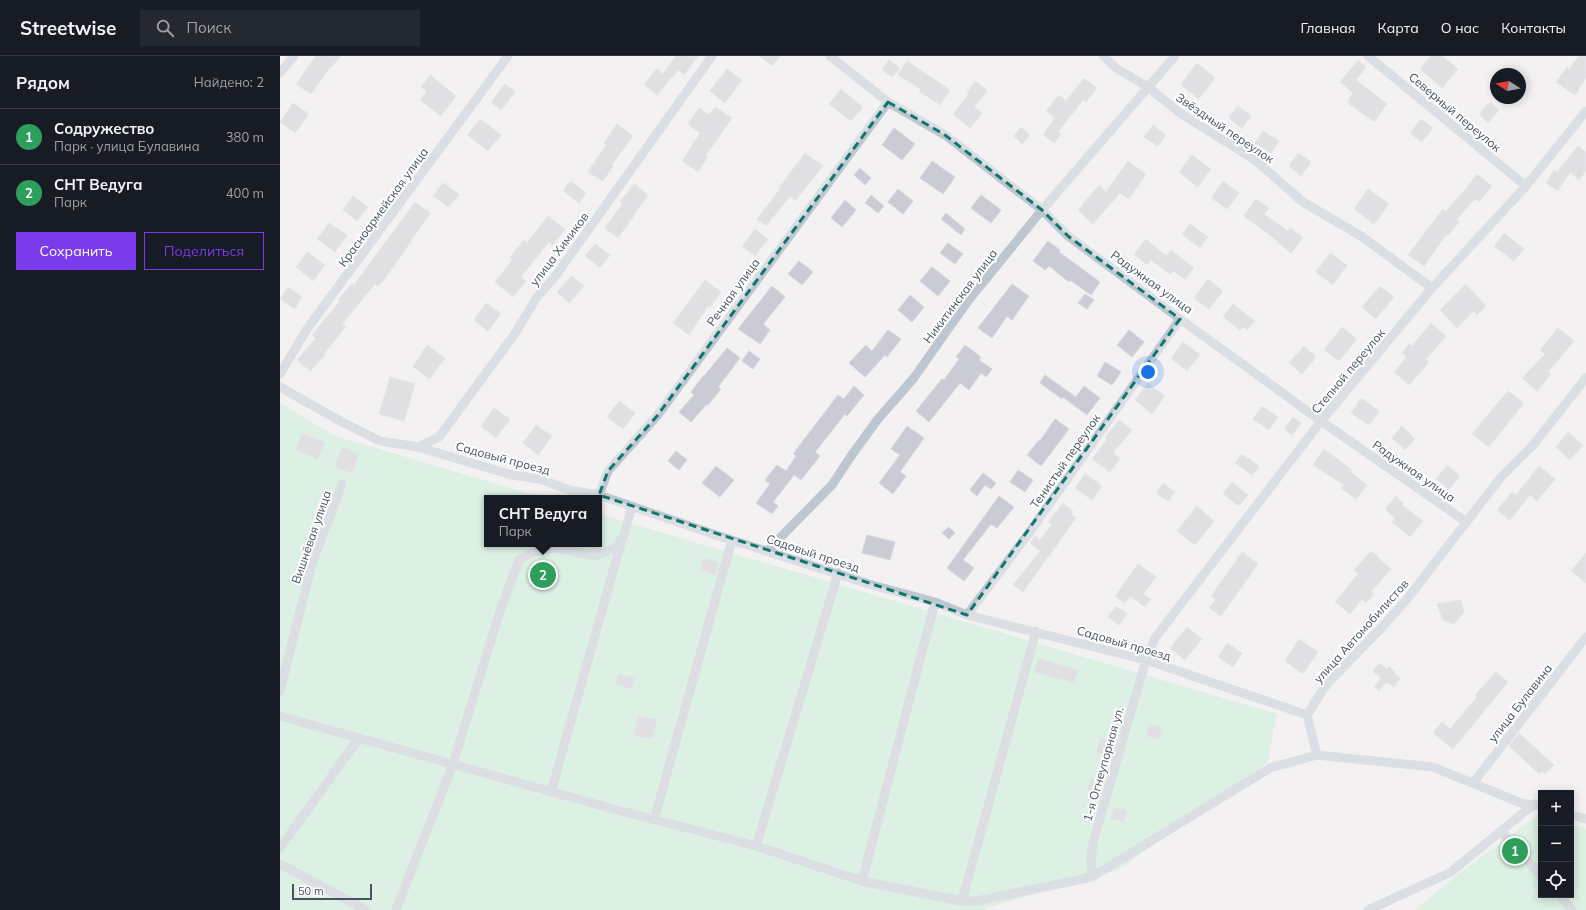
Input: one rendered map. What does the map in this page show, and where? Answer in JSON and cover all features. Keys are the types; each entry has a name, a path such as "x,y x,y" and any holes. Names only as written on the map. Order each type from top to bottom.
{"street":[{"path":"280,73 294,56"},
{"name":"Красноармейская улица","path":"280,374 307,329 508,56"},
{"name":"улица Химиков","path":"418,447 439,437 514,335 537,297 554,278 712,56"},
{"name":"Радужная улица","path":"830,56 888,102 945,135 1042,210 1068,236 1180,319 1321,421 1465,521"},
{"name":"Звёздный переулок","path":"1103,56 1116,68 1148,87 1180,113 1255,160 1303,202 1361,236 1432,288"},
{"name":"Никитинская улица","path":"766,551 832,485 878,419 913,379 968,301 1042,210 1175,56"},
{"name":"Северный переулок","path":"1368,56 1526,186"},
{"name":"Речная улица","path":"599,495 608,471 657,416 888,102"},
{"name":"Степной переулок","path":"1146,660 1155,638 1321,421 1432,288 1526,186 1586,111"},
{"name":"Тенистый переулок","path":"967,615 1029,533 1180,319"},
{"name":"улица Автомобилистов","path":"1307,715 1326,685 1384,625 1425,577 1465,521 1501,477 1533,445 1586,378"},
{"name":"Садовый проезд","path":"280,387 342,422 380,441 418,447 512,475 540,479 569,490 599,495"},
{"name":"Вишнёвая улица","path":"280,691 312,564 342,484"},
{"name":"Садовый проезд","path":"602,496 872,585 935,602 967,615 1036,631 1146,660 1307,715"},
{"path":"551,792 622,537 632,507"},
{"path":"396,910 453,764 500,611 519,560 533,552 555,548 596,556 614,548 622,537"},
{"path":"654,820 732,540"},
{"path":"756,846 838,573"},
{"path":"862,881 935,602"},
{"path":"962,901 1036,631"},
{"name":"улица Булавина","path":"1473,783 1586,637"},
{"name":"1-я Огнеупорная ул.","path":"1092,877 1091,856 1094,839 1146,660"},
{"path":"1307,715 1317,755"},
{"path":"280,716 551,792 756,846 862,881 962,901 977,901 1092,877 1270,768 1317,755 1434,767 1521,803 1537,805"},
{"path":"280,848 359,738"},
{"path":"1368,910 1452,872 1537,805"},
{"path":"1574,816 1586,819"},
{"path":"1501,832 1538,873"},
{"path":"280,864 366,910"},
{"path":"1562,898 1572,910"}],"highlighted area":[{"path":"888,102 945,135 1042,210 1068,236 1180,319 967,615 599,495 608,471 657,416"}],"green space":[{"path":"280,403 335,436 534,495 484,495 484,547 602,547 602,515 1277,714 1267,763 1118,870 986,908 985,910 280,910"},
{"path":"1538,815 1538,898 1574,898 1574,825 1586,829 1586,910 1415,910 1460,873"}],"building":[{"path":"316,56 340,56 311,94 296,84"},
{"path":"676,56 698,56 684,75 678,70 657,95 644,84 657,69 663,74"},
{"path":"760,56 780,56 772,66"},
{"path":"1431,56 1442,56 1458,69 1442,88 1420,69"},
{"path":"1579,56 1586,56 1586,78 1575,95 1556,82 1567,67 1569,69"},
{"path":"889,60 900,68 892,77 882,70"},
{"path":"1358,60 1366,67 1356,80 1387,104 1374,122 1347,102 1353,93 1340,82"},
{"path":"907,61 950,90 940,105 919,91 921,89 898,75"},
{"path":"1197,63 1215,78 1199,99 1181,85"},
{"path":"727,69 742,80 725,103 710,91"},
{"path":"430,75 456,96 441,116 420,100 427,92 421,87"},
{"path":"1084,78 1097,88 1086,102 1083,100 1058,132 1061,134 1054,143 1043,135 1055,118 1046,111 1059,95 1066,101"},
{"path":"975,81 987,90 974,107 982,113 970,128 953,114 969,94 967,93"},
{"path":"505,84 515,92 501,110 491,102"},
{"path":"841,89 863,107 851,121 829,104"},
{"path":"1490,102 1490,104 1492,104 1499,110 1488,123 1479,114"},
{"path":"293,103 309,114 295,133 280,122"},
{"path":"1238,106 1251,116 1242,128 1229,118"},
{"path":"715,107 732,118 706,155 708,156 698,172 682,161 700,133 688,124 699,108 709,115"},
{"path":"480,119 501,135 488,151 467,135"},
{"path":"1421,119 1433,128 1422,142 1410,133"},
{"path":"617,124 633,136 611,166 613,166 603,181 588,172 606,145 604,143"},
{"path":"1153,125 1166,135 1158,146 1144,137"},
{"path":"1021,127 1030,135 1022,144 1014,136"},
{"path":"894,128 915,144 902,160 882,145"},
{"path":"1263,131 1279,141 1271,153 1255,143"},
{"path":"1578,146 1586,152 1586,171 1579,180 1570,172 1558,191 1546,183 1554,170 1557,172"},
{"path":"805,153 823,166 795,201 790,196 766,226 757,219"},
{"path":"1298,153 1311,162 1301,176 1289,166"},
{"path":"1192,155 1211,169 1198,187 1179,172"},
{"path":"932,161 955,177 943,194 920,178"},
{"path":"1128,161 1146,174 1129,199 1120,193 1093,224 1078,210 1099,185 1106,192"},
{"path":"860,168 871,178 865,185 854,175"},
{"path":"1477,174 1492,186 1479,202 1475,199 1456,220 1459,222 1448,236 1446,235 1424,266 1408,255 1443,209 1446,211"},
{"path":"570,181 586,193 579,203 563,191"},
{"path":"1223,181 1239,193 1227,209 1211,198"},
{"path":"443,183 459,194 449,207 433,196"},
{"path":"634,184 648,195 618,238 605,228 622,204 620,202"},
{"path":"898,189 913,201 903,214 888,202"},
{"path":"1368,189 1389,204 1374,224 1354,209"},
{"path":"871,195 884,206 878,213 865,203"},
{"path":"981,195 1001,210 991,223 971,208"},
{"path":"353,196 368,207 357,221 343,210"},
{"path":"1256,199 1269,208 1264,214 1288,231 1290,228 1303,238 1291,253 1278,243 1279,242 1244,216"},
{"path":"845,200 856,210 842,227 831,218"},
{"path":"415,202 430,213 390,272 379,286 375,284 342,324 346,326 324,354 325,355 310,371 297,360 316,338 312,335 340,301 338,300 352,283 354,285"},
{"path":"946,213 965,229 961,235 941,219"},
{"path":"548,216 565,229 553,245 549,242 521,277 526,281 513,297 495,282 513,259 510,257 524,240 527,243"},
{"path":"329,223 347,235 335,252 317,239"},
{"path":"1190,224 1208,237 1200,248 1182,234"},
{"path":"755,229 768,239 755,256 742,246"},
{"path":"1504,233 1524,249 1514,261 1494,246"},
{"path":"1146,239 1166,256 1171,250 1194,268 1185,279 1173,271 1170,274 1151,260 1147,265 1134,254"},
{"path":"1048,241 1060,250 1059,252 1100,282 1091,295 1070,280 1069,282 1049,266 1045,270 1033,261"},
{"path":"948,243 963,254 955,264 940,253"},
{"path":"595,244 610,255 600,268 585,256"},
{"path":"307,252 325,265 313,281 296,267"},
{"path":"1330,253 1347,265 1333,285 1316,272"},
{"path":"799,261 813,272 802,285 788,274"},
{"path":"932,267 950,281 938,296 920,281"},
{"path":"572,276 584,286 569,303 557,292"},
{"path":"1208,279 1223,291 1209,309 1194,298"},
{"path":"705,280 721,292 710,307 708,306 689,335 673,323"},
{"path":"1012,284 1029,296 1012,320 1007,316 992,338 978,328"},
{"path":"1466,284 1486,306 1477,315 1474,311 1457,328 1440,310"},
{"path":"772,286 785,297 763,324 770,330 760,344 738,329"},
{"path":"1380,286 1394,297 1376,319 1362,307"},
{"path":"288,287 302,297 294,309 280,299"},
{"path":"1085,294 1094,300 1087,309 1078,303"},
{"path":"910,295 924,307 912,322 898,310"},
{"path":"486,303 501,314 488,331 474,320"},
{"path":"1233,304 1255,321 1247,330 1243,327 1240,330 1223,317"},
{"path":"1431,323 1446,336 1426,359 1429,362 1409,385 1394,372 1407,357 1402,353 1409,344 1412,346"},
{"path":"1342,327 1357,339 1339,361 1324,350"},
{"path":"1558,328 1574,341 1548,372 1551,374 1537,391 1522,378 1545,354 1540,350"},
{"path":"888,330 901,339 887,357 885,355 865,377 849,363 866,345 872,351"},
{"path":"1129,330 1144,342 1132,357 1117,345"},
{"path":"1183,342 1200,355 1187,371 1171,358"},
{"path":"427,345 445,358 430,379 413,367"},
{"path":"965,345 981,357 979,360 992,369 986,377 981,373 969,390 960,383 929,422 916,411 942,379 944,380 959,359 956,357"},
{"path":"1304,346 1316,357 1302,374 1289,363"},
{"path":"727,348 740,358 718,387 721,389 691,422 679,412 694,395 691,392 703,376"},
{"path":"749,351 760,359 753,369 742,361"},
{"path":"1105,362 1121,372 1112,385 1097,376"},
{"path":"1045,375 1076,397 1084,386 1100,398 1087,415 1063,397 1062,399 1040,383"},
{"path":"390,377 415,384 404,421 379,414"},
{"path":"1148,383 1165,396 1152,414 1135,400"},
{"path":"854,386 864,395 847,416 845,414 815,452 820,456 801,480 794,475 773,502 778,506 772,514 756,503 770,484 765,480 777,465 786,471 796,456 793,454 838,395 844,399"},
{"path":"1508,391 1524,403 1489,447 1472,434"},
{"path":"1361,398 1379,411 1369,425 1351,413"},
{"path":"619,401 635,413 623,429 607,417"},
{"path":"1262,406 1278,417 1269,430 1253,419"},
{"path":"494,408 510,419 496,438 481,426"},
{"path":"1293,417 1301,423 1292,435 1284,429"},
{"path":"1055,419 1069,429 1041,466 1027,455 1039,440 1040,441"},
{"path":"1119,420 1132,430 1113,453 1120,458 1110,472 1092,459 1107,439 1105,438"},
{"path":"536,425 552,436 538,455 523,443"},
{"path":"907,426 924,438 900,472 906,476 893,494 879,483 900,455 891,449"},
{"path":"1402,426 1415,439 1405,450 1392,438"},
{"path":"1568,432 1583,445 1570,460 1556,447"},
{"path":"302,433 325,442 318,459 295,450"},
{"path":"342,447 359,454 352,473 335,467"},
{"path":"1324,449 1352,470 1350,472 1367,485 1356,499 1341,488 1344,485 1313,465"},
{"path":"676,451 687,460 679,470 668,461"},
{"path":"1242,454 1259,466 1252,475 1235,463"},
{"path":"1447,465 1460,476 1449,489 1436,479"},
{"path":"716,466 734,480 720,497 702,483"},
{"path":"1539,466 1555,479 1537,501 1530,495 1510,520 1497,510 1512,492 1516,495"},
{"path":"1018,470 1033,480 1025,492 1010,482"},
{"path":"983,473 996,483 991,489 985,485 977,496 970,490"},
{"path":"1085,474 1102,486 1092,500 1075,488"},
{"path":"1232,482 1248,495 1239,506 1223,494"},
{"path":"1163,483 1175,492 1168,501 1156,493"},
{"path":"999,496 1014,507 997,528 991,524 963,560 974,568 964,581 947,568"},
{"path":"1396,496 1403,503 1402,505 1423,521 1410,537 1392,522 1395,518 1385,509"},
{"path":"1063,503 1073,511 1071,514 1076,518 1023,592 1013,585 1040,551 1030,543 1035,536 1040,540 1052,524 1048,522"},
{"path":"1197,506 1214,521 1195,545 1177,531"},
{"path":"949,527 955,533 949,539 942,533"},
{"path":"867,535 895,542 890,560 862,553"},
{"path":"1371,551 1391,569 1371,592 1374,594 1366,603 1362,599 1350,614 1335,602 1358,574 1354,570"},
{"path":"1242,552 1258,564 1221,616 1209,608 1216,599 1211,596"},
{"path":"1586,553 1586,583 1571,571"},
{"path":"703,558 719,563 716,575 700,570"},
{"path":"1138,564 1156,577 1143,594 1151,599 1145,607 1130,596 1125,603 1115,596"},
{"path":"1461,600 1464,612 1454,624 1443,620 1437,604"},
{"path":"1116,606 1127,614 1119,625 1108,617"},
{"path":"1187,627 1202,639 1185,660 1170,648"},
{"path":"1299,639 1318,652 1303,674 1285,661"},
{"path":"1227,643 1242,653 1233,667 1218,657"},
{"path":"1038,658 1078,670 1074,683 1034,672"},
{"path":"1379,663 1387,669 1389,666 1400,678 1394,687 1386,682 1379,691 1374,687 1381,678 1373,671"},
{"path":"1496,672 1508,682 1453,749 1433,733 1442,722 1450,729 1477,697 1475,695"},
{"path":"618,674 635,678 632,689 615,684"},
{"path":"638,716 657,720 652,739 633,735"},
{"path":"1149,725 1162,727 1159,739 1146,736"},
{"path":"1519,733 1554,765 1545,774 1542,771 1539,774 1509,746"},
{"path":"1100,738 1113,741 1109,756 1096,753"},
{"path":"1090,779 1102,782 1099,793 1087,790"},
{"path":"1114,808 1127,811 1124,822 1111,819"}],"place":[{"name":"СНТ Ведуга","path":"543,575"},
{"name":"Содружество","path":"1515,851"}]}
